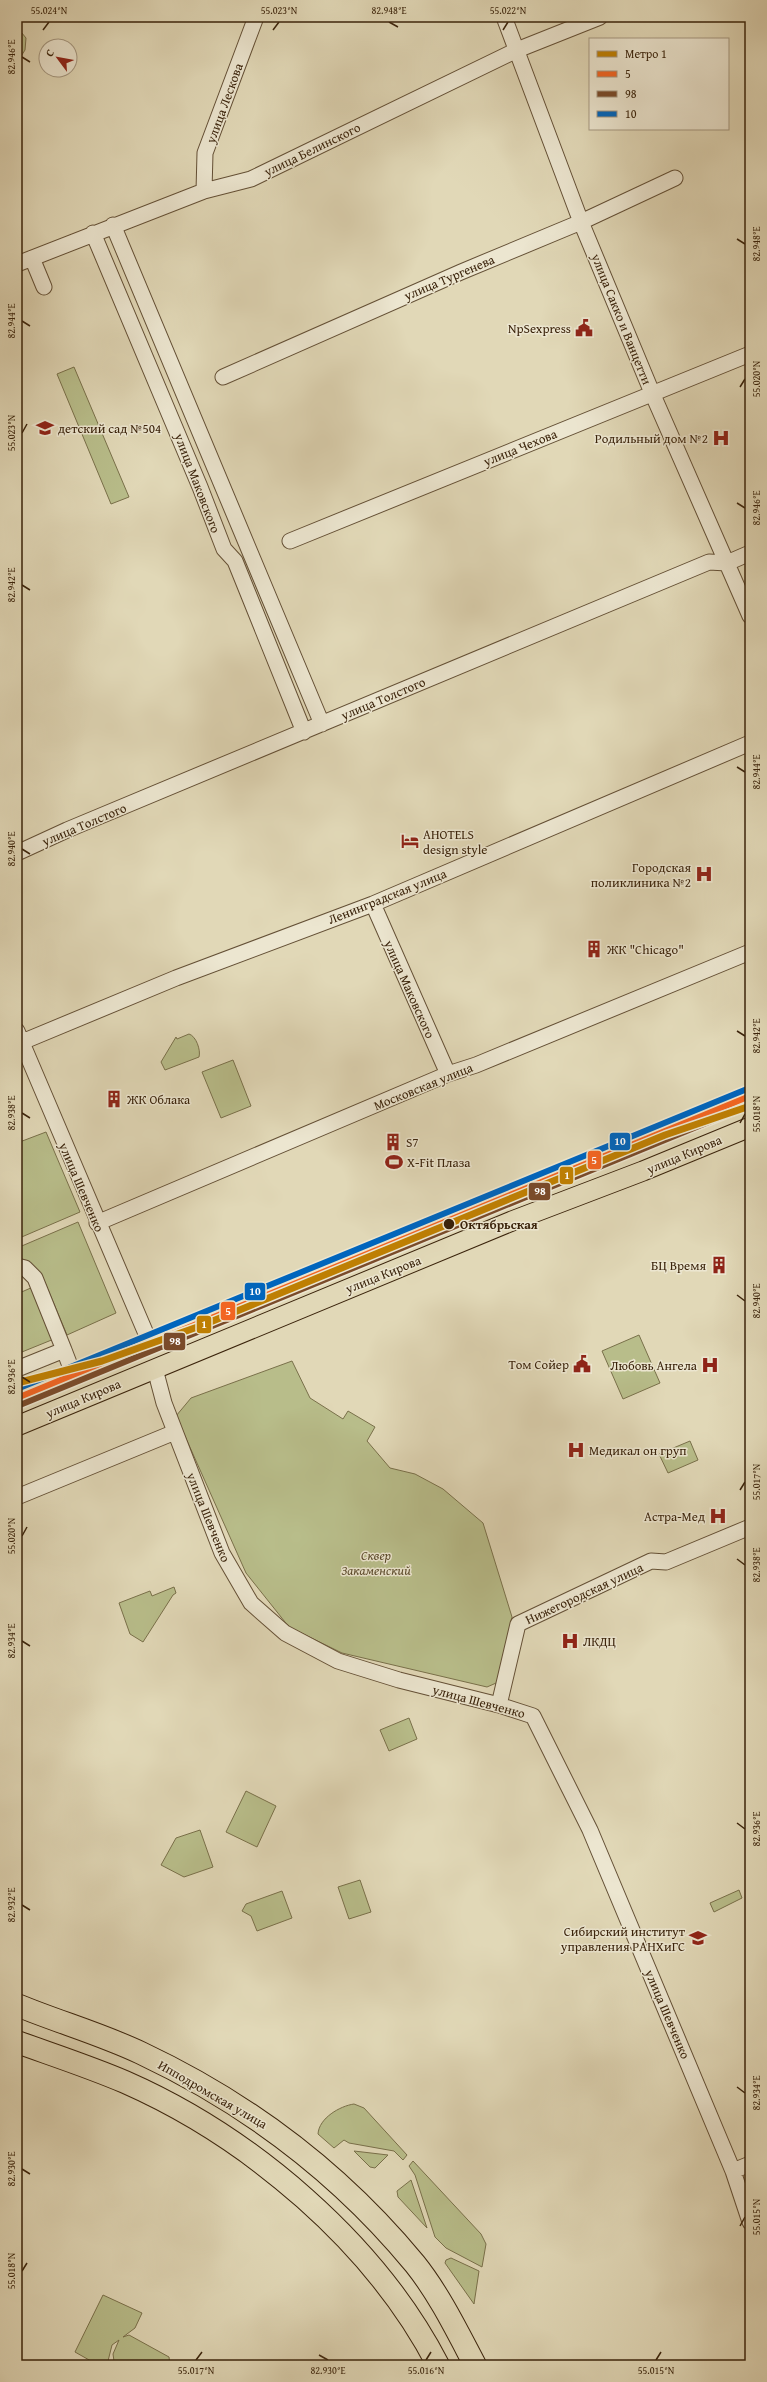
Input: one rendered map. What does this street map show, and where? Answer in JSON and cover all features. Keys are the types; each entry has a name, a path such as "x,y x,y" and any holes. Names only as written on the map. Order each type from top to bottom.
{"highway":[{"name":"Ипподромская улица","path":"17,2005 141,2053 196,2082 264,2123 322,2169 415,2265 449,2315 475,2365"},
{"path":"17,2042 126,2083 182,2112 257,2159 299,2193 333,2226 380,2278 408,2315 438,2365"},
{"path":"299,2193 322,2169"}],"main road":[{"name":"улица Кирова","path":"17,1398 74,1376 150,1343 750,1096"},
{"name":"улица Кирова","path":"17,1426 512,1221 643,1171 750,1127"}],"street":[{"name":"улица Лескова","path":"204,191 205,153 256,17"},
{"name":"улица Сакко и Ванцетти","path":"504,17 581,222 653,395 750,616"},
{"name":"улица Белинского","path":"17,264 113,225 204,191 251,179 517,50 600,17"},
{"name":"улица Тургенева","path":"223,377 454,275 581,222 675,178"},
{"path":"113,225 322,724"},
{"name":"улица Маковского","path":"93,233 197,479 224,550 235,561 304,732"},
{"path":"32,258 44,287"},
{"name":"улица Чехова","path":"290,541 653,395 750,354"},
{"name":"улица Толстого","path":"17,853 710,562 727,563 750,553"},
{"name":"Ленинградская улица","path":"19,1036 373,904 750,743"},
{"name":"улица Маковского","path":"373,904 448,1074"},
{"name":"Московская улица","path":"97,1223 448,1074 476,1065 750,952"},
{"name":"улица Шевченко","path":"19,1036 97,1223 150,1343"},
{"path":"17,1266 25,1268 35,1278 74,1376"},
{"path":"17,1369 64,1350"},
{"name":"улица Шевченко","path":"155,1369 175,1432 222,1553 238,1583 251,1603 285,1632 338,1661 398,1680 499,1705 534,1716 590,1830 733,2172 750,2222"},
{"path":"17,1497 175,1432"},
{"name":"Нижегородская улица","path":"499,1705 518,1624 651,1561 666,1562 750,1527"},
{"path":"733,2172 750,2164"}],"green space":[{"path":"17,27 26,38 25,50 18,61"},
{"path":"74,367 129,497 111,504 57,374"},
{"path":"189,1034 194,1037 199,1051 199,1057 165,1070 161,1062 176,1037 177,1039"},
{"path":"233,1060 251,1106 221,1118 202,1072"},
{"path":"46,1132 80,1212 17,1239 17,1143"},
{"path":"78,1222 116,1313 67,1335 41,1273 29,1263 17,1260 17,1248"},
{"path":"33,1287 54,1339 17,1354 17,1294"},
{"path":"639,1335 660,1383 623,1399 602,1351"},
{"name":"Сквер Закаменский","path":"292,1361 310,1398 343,1419 348,1411 375,1427 367,1441 390,1468 415,1474 443,1489 483,1523 512,1617 503,1680 487,1687 342,1653 289,1627 246,1573 176,1416 191,1398"},
{"path":"690,1441 698,1460 668,1473 659,1454"},
{"path":"174,1587 176,1593 173,1595 143,1642 130,1634 119,1603 150,1591 152,1596"},
{"path":"409,1718 417,1739 389,1751 380,1730"},
{"path":"246,1791 276,1806 257,1847 226,1832"},
{"path":"200,1830 213,1867 184,1877 161,1865 176,1838"},
{"path":"360,1880 371,1912 349,1919 338,1887"},
{"path":"739,1890 742,1898 714,1912 710,1903"},
{"path":"282,1891 292,1918 257,1931 251,1916 242,1911 246,1904"},
{"path":"354,2104 364,2108 407,2155 403,2160 394,2151 349,2143 344,2140 334,2148 318,2134 319,2128 326,2118 343,2107"},
{"path":"354,2151 388,2155 375,2168 370,2167"},
{"path":"413,2161 481,2234 486,2244 482,2267 446,2248 435,2237 415,2175 409,2166"},
{"path":"411,2180 427,2228 398,2197 397,2191"},
{"path":"451,2258 479,2271 474,2304 445,2263 446,2260"},
{"path":"103,2295 142,2313 135,2328 123,2337 129,2335 169,2357 170,2365 121,2365 114,2361 113,2354 119,2340 112,2345 107,2365 98,2365 75,2352"}],"metro line":[{"name":"1","path":"17,1383 102,1361 203,1325 665,1135 750,1106"}],"transit line":[{"name":"10","path":"17,1389 747,1089"},
{"name":"5","path":"17,1398 750,1096"},
{"name":"98","path":"20,1405 750,1105"}],"place":[{"name":"NpSexpress","path":"584,328"},
{"name":"детский сад №504","path":"45,428"},
{"name":"Родильный дом №2","path":"721,438"},
{"name":"AHOTELS design style","path":"410,841"},
{"name":"Городская поликлиника №2","path":"704,874"},
{"name":"ЖК \"Chicago\"","path":"594,949"},
{"name":"ЖК Облака","path":"114,1099"},
{"name":"S7","path":"393,1142"},
{"name":"X-Fit Плаза","path":"394,1162"},
{"name":"Октябрьская","path":"449,1224"},
{"name":"БЦ Время","path":"719,1265"},
{"name":"Том Сойер","path":"582,1364"},
{"name":"Любовь Ангела","path":"710,1365"},
{"name":"Медикал он груп","path":"576,1450"},
{"name":"Астра-Мед","path":"718,1516"},
{"name":"ЛКДЦ","path":"570,1641"},
{"name":"Сибирский институт управления РАНХиГС","path":"698,1938"}]}
